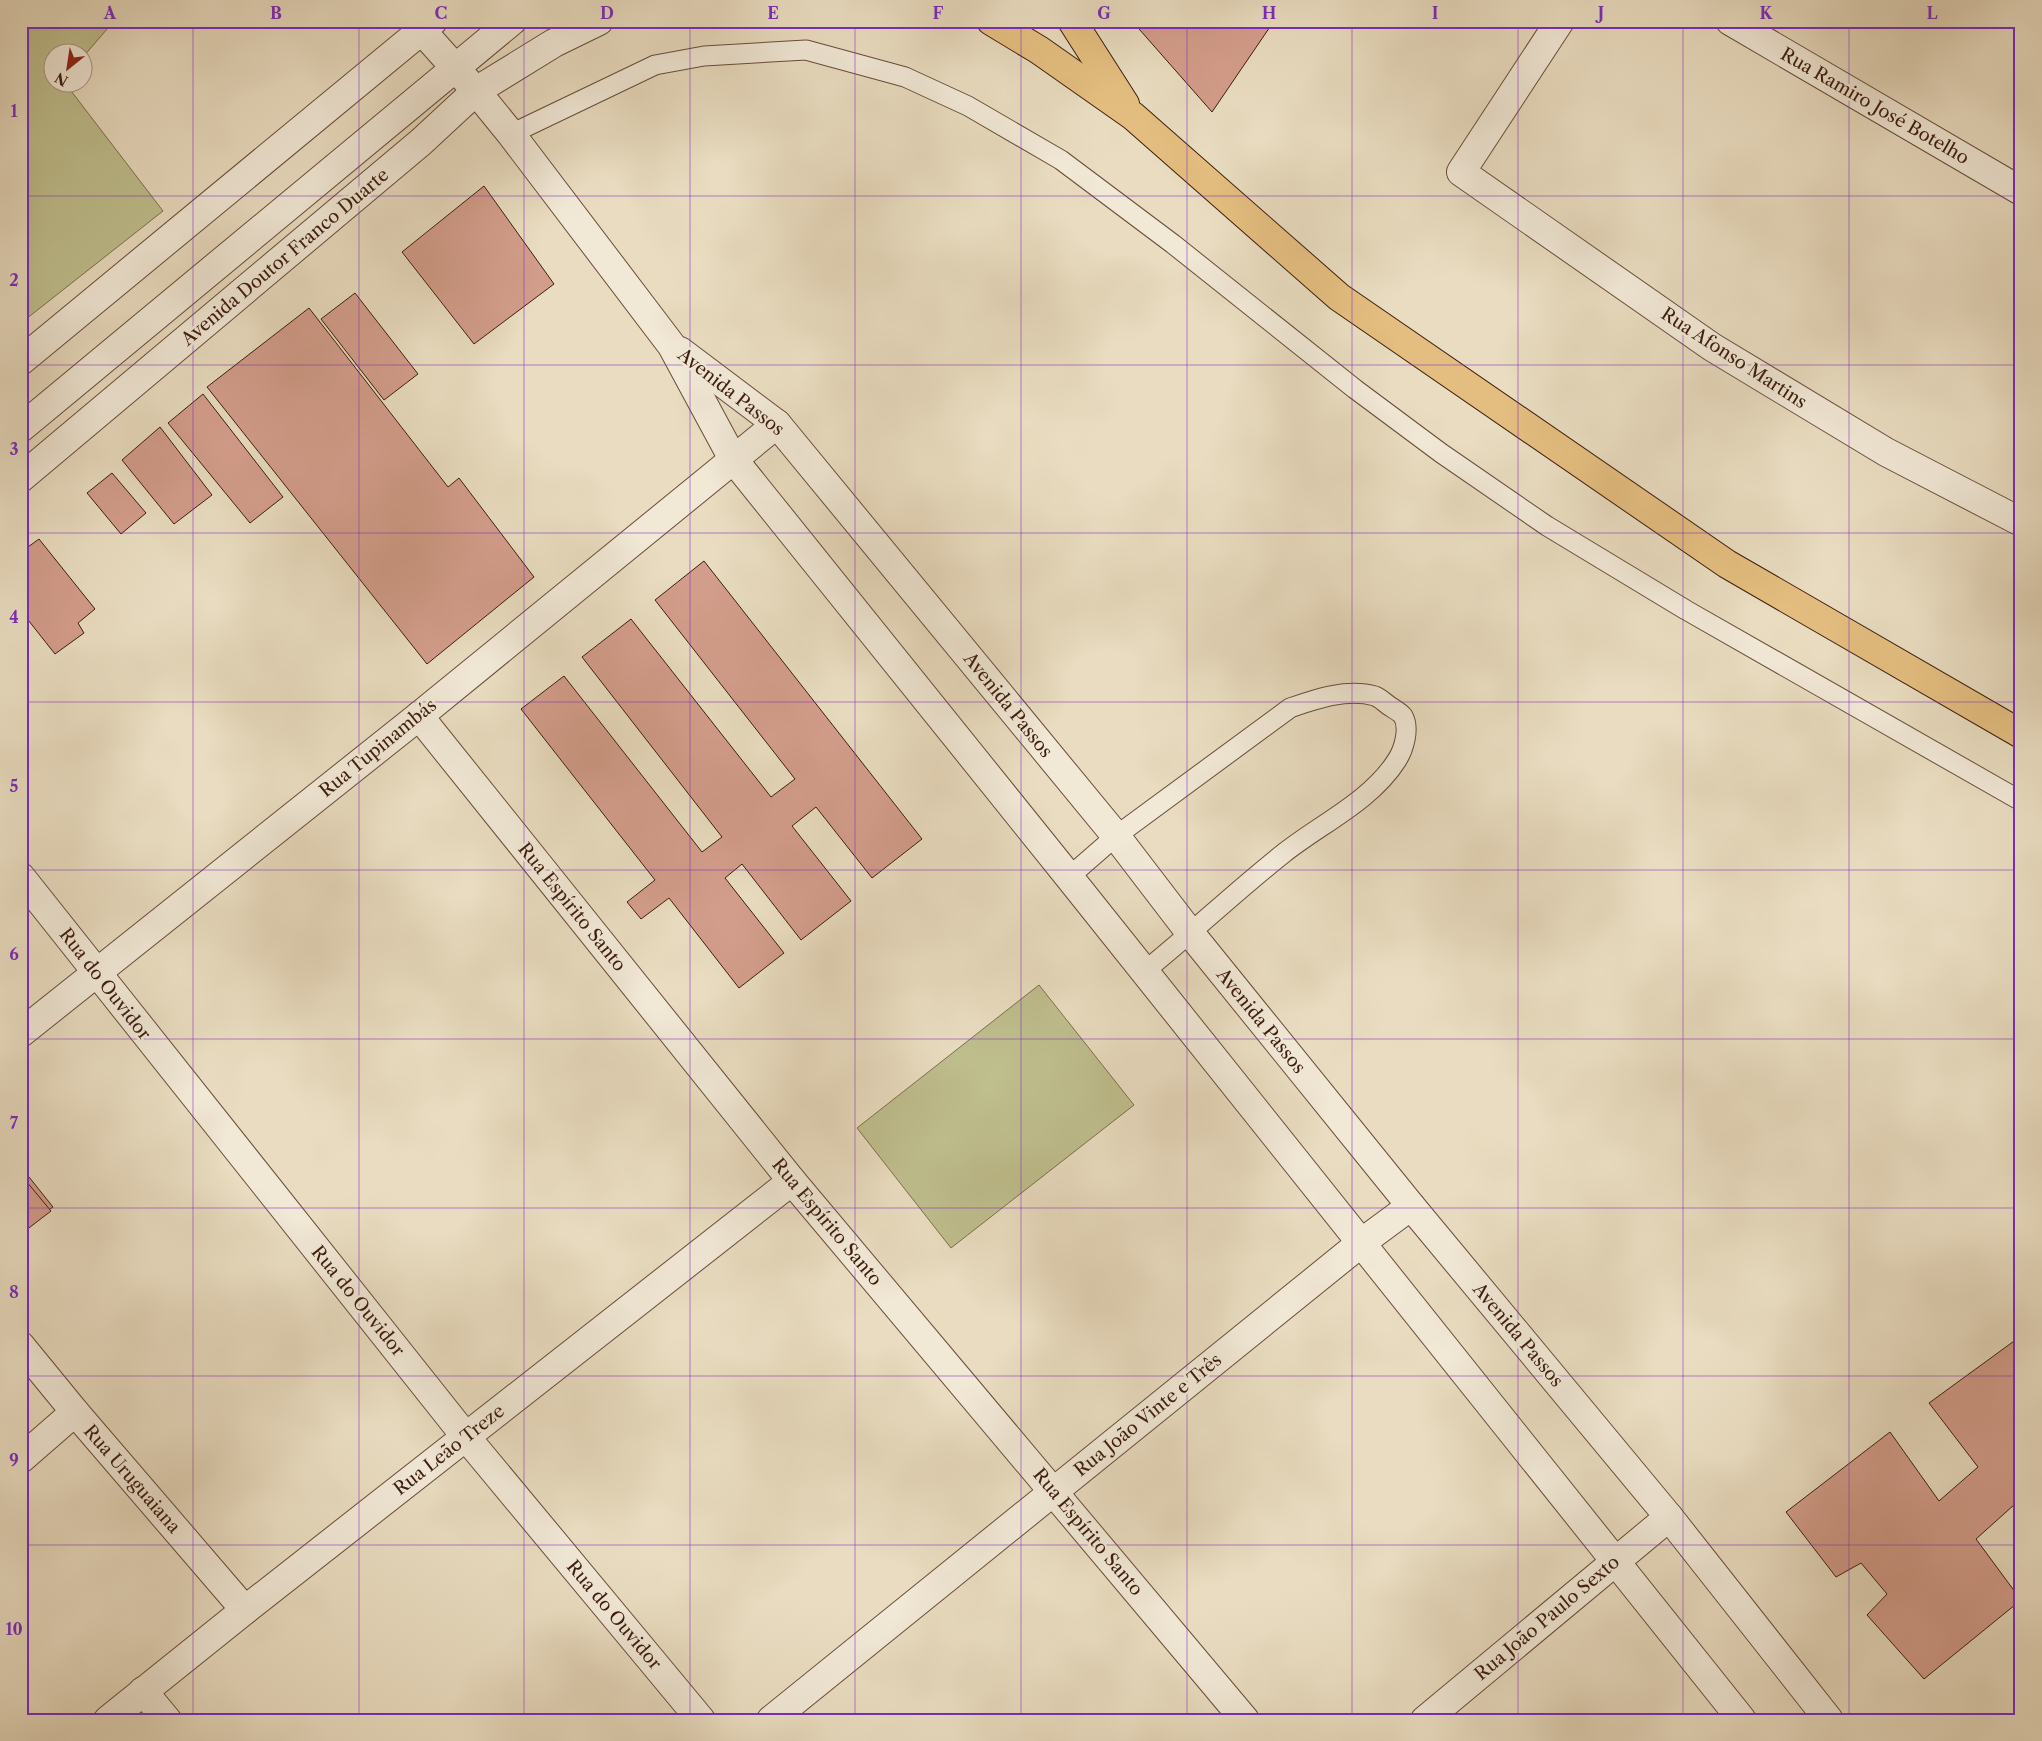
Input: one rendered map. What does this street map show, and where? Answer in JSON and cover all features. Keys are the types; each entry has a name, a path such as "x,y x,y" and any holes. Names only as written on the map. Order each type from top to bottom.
{"main road":[{"path":"991,21 1039,50 1133,116 1339,297 1727,564 2021,734"},
{"path":"1072,21 1133,116"}],"street":[{"path":"21,408 489,21"},
{"path":"21,428 512,21"},
{"name":"Avenida Doutor Franco Duarte","path":"21,478 421,142 476,92 554,43 599,21"},
{"name":"Rua Afonso Martins","path":"1560,21 1461,172 1712,348 1886,452 2021,522"},
{"name":"Rua Ramiro José Botelho","path":"1730,21 2021,192"},
{"path":"21,361 428,26"},
{"name":"Avenida Passos","path":"428,26 476,92 511,134 672,346 733,459 1145,971 1742,1720"},
{"name":"Avenida Passos","path":"672,346 777,424 1116,836 1191,934 1411,1206 1669,1517 1829,1720"},
{"name":"Rua Tupinambás","path":"21,1032 419,716 777,424"},
{"name":"Rua Espírito Santo","path":"419,716 792,1182 1245,1720"},
{"name":"Rua do Ouvidor","path":"21,877 466,1437 701,1720"},
{"name":"Rua Leão Treze","path":"108,1720 245,1610 792,1182"},
{"name":"Rua João Vinte e Três","path":"771,1720 1361,1243 1411,1206"},
{"name":"Rua Uruguaiana","path":"21,1346 75,1412 245,1610"},
{"path":"21,1458 75,1412"},
{"name":"Rua João Paulo Sexto","path":"1425,1720 1669,1517"},
{"path":"143,1691 166,1720"}],"lane":[{"path":"511,134 655,65 704,56 806,50 905,78 968,106 1061,160 1173,244 1355,389 1441,453 1547,526 1686,610 2021,801"},
{"path":"1069,877 1116,836 1290,708 1317,699 1346,694 1376,697 1402,715 1406,726 1405,740 1398,758 1386,775 1360,800 1298,842 1267,866 1191,934 1145,971"}],"shaded area":[{"path":"21,21 114,21 92,47 92,42 42,42 42,92 72,92 163,211 21,323"},
{"path":"1039,985 1134,1105 951,1248 857,1128"}],"building":[{"path":"1132,21 1274,21 1212,112"},
{"path":"484,186 554,284 474,344 402,252"},
{"path":"355,293 418,374 384,400 321,319"},
{"path":"309,308 448,487 459,478 534,577 427,664 207,387"},
{"path":"203,394 283,497 250,523 168,423"},
{"path":"160,427 212,495 174,524 122,460"},
{"path":"112,473 146,513 121,534 87,493"},
{"path":"39,539 95,609 78,623 84,633 55,654 21,611 21,552"},
{"path":"704,561 922,839 872,878 816,807 792,826 851,901 801,940 742,864 725,878 784,953 739,988 669,898 641,919 627,902 655,880 521,709 564,676 702,852 722,837 582,657 631,619 771,797 795,779 655,600"},
{"path":"21,1167 53,1207 21,1229"},
{"path":"21,1175 51,1211 21,1234"},
{"path":"2021,1336 2021,1511 2015,1504 1976,1539 2021,1600 1924,1679 1867,1615 1887,1594 1861,1563 1836,1577 1786,1512 1890,1432 1939,1501 1978,1467 1929,1403"}]}
